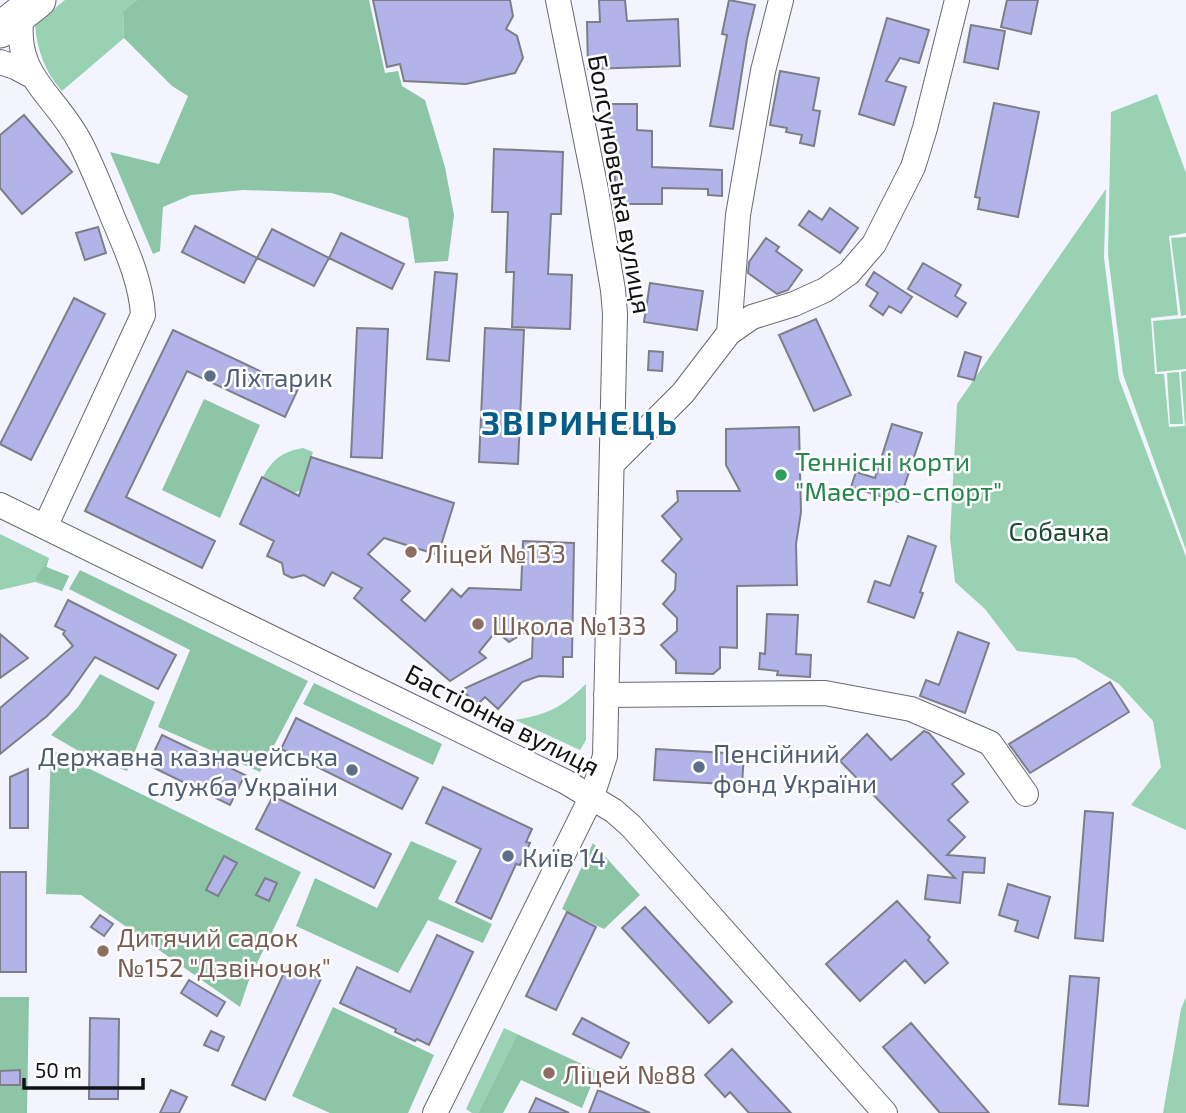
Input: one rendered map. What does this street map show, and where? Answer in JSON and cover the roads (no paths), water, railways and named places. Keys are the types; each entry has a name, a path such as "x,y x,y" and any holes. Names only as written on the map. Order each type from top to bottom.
{"street":[{"name":"Болсуновська вулиця","path":"435,1113 592,796 605,755 616,336 613,290 558,0"},
{"path":"729,333 738,215 763,71 781,0"},
{"path":"612,464 683,393 729,333 752,317 794,304 825,290 849,272 874,244 912,167 957,0"},
{"path":"20,14 19,29 24,61 81,143 135,273 141,291 143,315 45,527"},
{"path":"0,62 32,76"},
{"name":"Бастіонна вулиця","path":"0,505 592,796 614,811 631,826 885,1113"},
{"path":"607,695 825,693 911,709 990,743 1026,794"}],"place":[{"name":"Ліхтарик","path":"210,376"},
{"name":"Теннісні корти \"Маестро-спорт\"","path":"781,475"},
{"name":"Ліцей №133","path":"411,552"},
{"name":"Школа №133","path":"478,624"},
{"name":"Пенсійний фонд України","path":"699,767"},
{"name":"Державна казначейська служба України","path":"352,770"},
{"name":"Київ 14","path":"508,856"},
{"name":"Дитячий садок №152 \"Дзвіночок\"","path":"103,951"},
{"name":"Ліцей №88","path":"549,1073"}],"district":[{"name":"ЗВІРИНЕЦЬ","path":"580,422"}],"park label":[{"name":"Собачка","path":"1059,530"}]}
